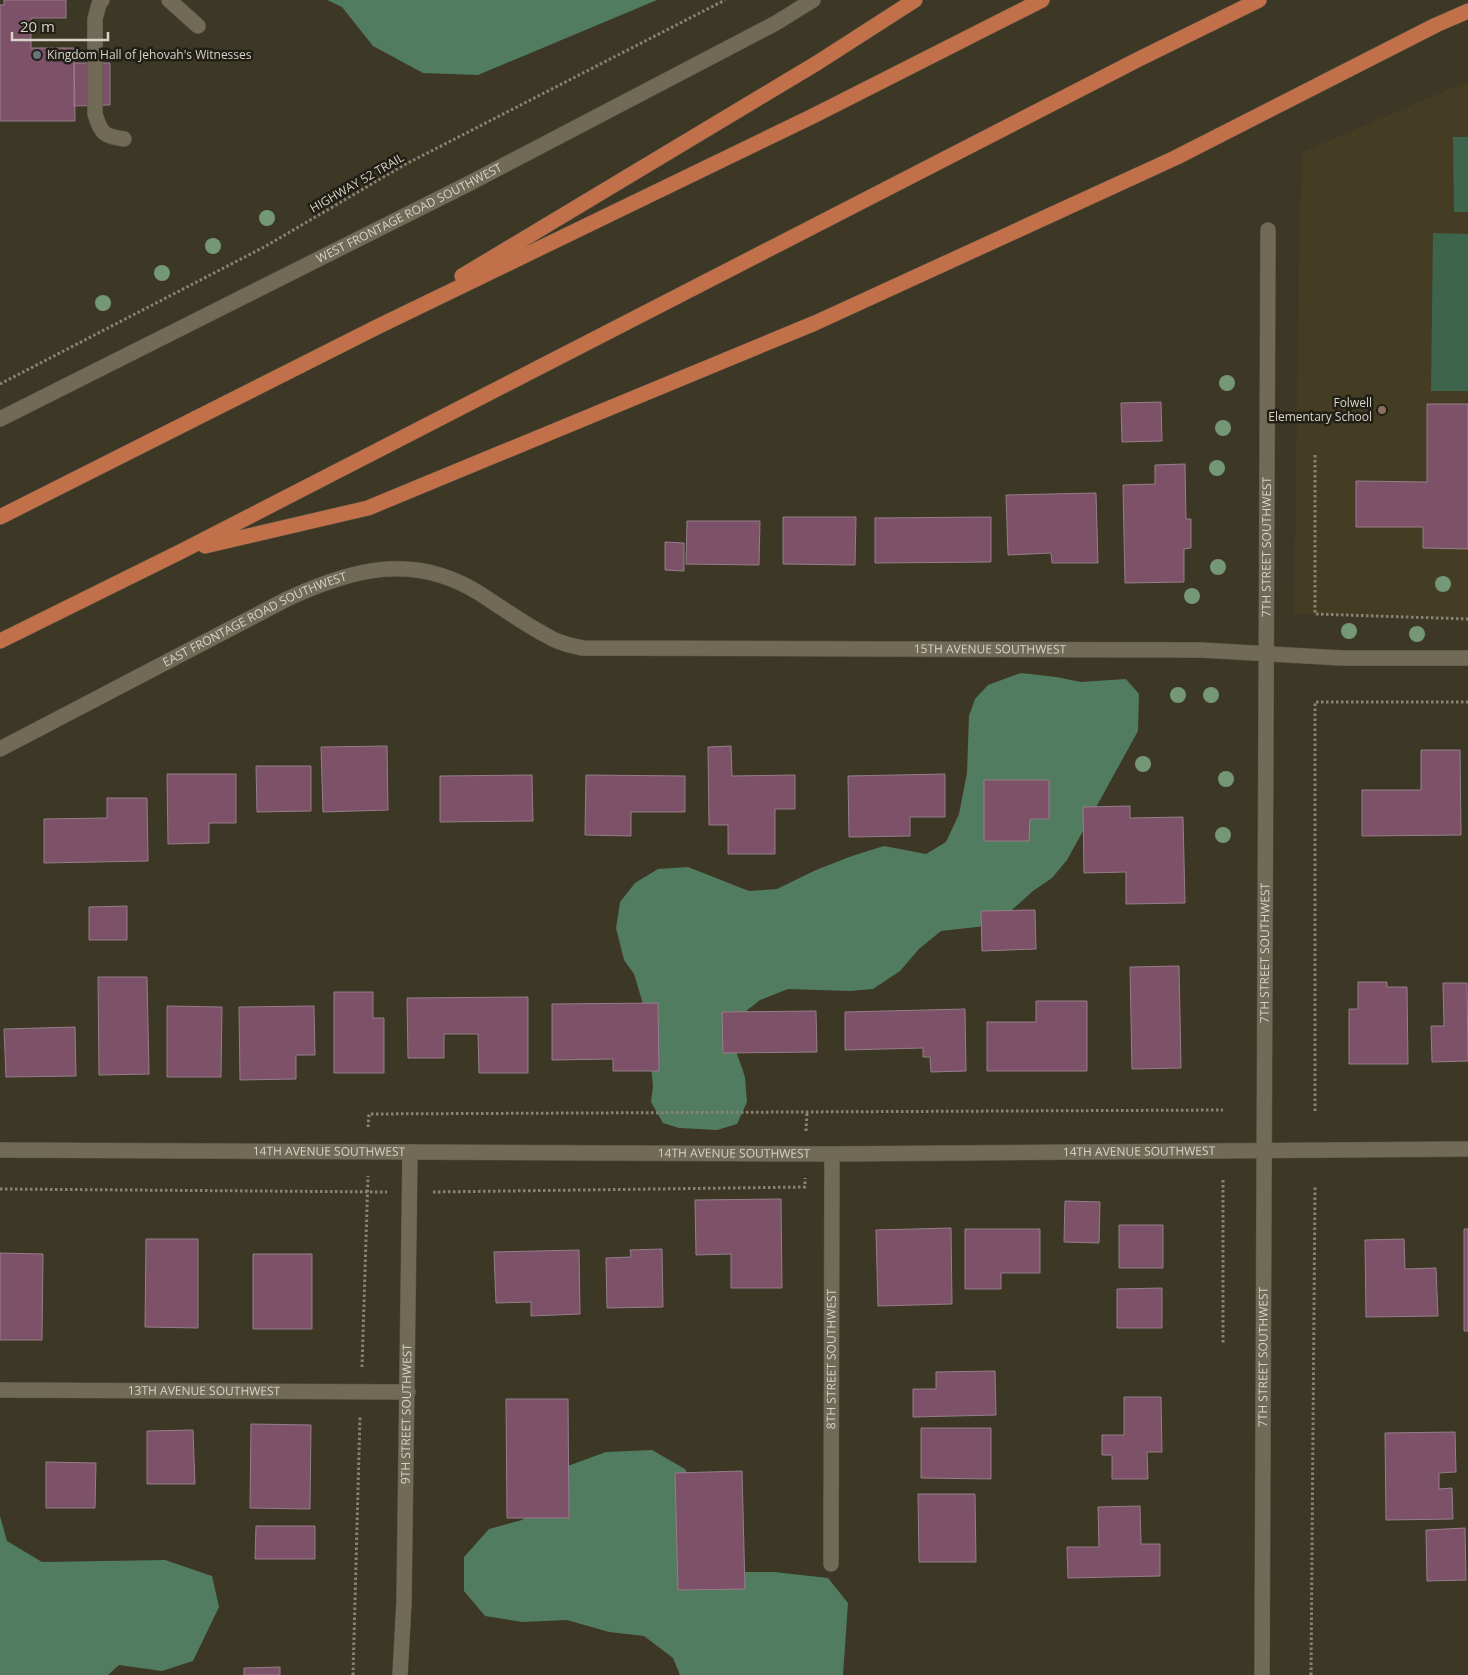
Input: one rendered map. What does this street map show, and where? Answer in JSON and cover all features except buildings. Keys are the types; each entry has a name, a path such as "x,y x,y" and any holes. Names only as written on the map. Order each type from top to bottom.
{"highway":[{"path":"379,326 817,63 915,0"},
{"path":"0,517 379,326 804,121 1042,0"},
{"path":"0,641 182,552 1130,64 1259,0"},
{"path":"182,552 368,508 815,324 1175,158 1436,25 1468,11"}],"street":[{"path":"102,0 95,19 95,114 99,129 108,136 124,140"},
{"path":"169,0 198,26"},
{"name":"WEST FRONTAGE ROAD SOUTHWEST","path":"0,419 470,183 776,23 813,0"},
{"name":"7TH STREET SOUTHWEST","path":"1262,1675 1268,230"},
{"name":"EAST FRONTAGE ROAD SOUTHWEST","path":"0,749 287,599 320,584 355,573 392,569 418,570 453,579 518,620"},
{"name":"15TH AVENUE SOUTHWEST","path":"518,620 559,642 582,648 605,649 1200,650 1351,658 1468,658"},
{"name":"14TH AVENUE SOUTHWEST","path":"0,1150 832,1154 1468,1149"},
{"name":"9TH STREET SOUTHWEST","path":"400,1675 404,1602 410,1152"},
{"name":"8TH STREET SOUTHWEST","path":"831,1564 832,1154"},
{"name":"13TH AVENUE SOUTHWEST","path":"0,1390 408,1392"}],"path":[{"name":"HIGHWAY 52 TRAIL","path":"0,384 266,246 404,165 726,0"},
{"path":"1315,455 1315,614 1468,619"},
{"path":"1316,1111 1316,702 1468,702"},
{"path":"369,1114 1223,1110"},
{"path":"1223,1180 1223,1344"},
{"path":"0,1189 410,1192 805,1187"},
{"path":"1311,1675 1315,1187"},
{"path":"353,1675 368,1192"}],"shaded area":[{"name":"Folwell Elementary School","path":"1468,81 1468,619 1294,614 1300,207 1303,152"}],"green space":[{"path":"327,0 657,0 478,75 423,73 373,46 342,7"},
{"path":"1453,137 1468,137 1468,212 1454,212"},
{"path":"1433,233 1468,234 1468,391 1431,391"},
{"path":"1021,673 1081,682 1126,679 1139,694 1138,731 1067,860 1052,878 1033,891 995,925 941,931 919,949 900,971 873,989 850,991 788,989 760,1000 731,1023 733,1042 745,1077 747,1102 737,1124 717,1130 679,1128 663,1123 651,1102 653,1086 646,1014 634,974 624,960 616,928 620,902 635,883 658,869 688,867 749,891 777,889 816,870 884,846 926,854 946,842 959,814 967,773 969,716 975,699 988,685"},
{"path":"652,1450 685,1469 700,1502 720,1572 774,1572 828,1578 848,1603 843,1675 680,1675 673,1658 644,1636 609,1632 567,1620 522,1622 485,1616 464,1591 464,1557 489,1529 522,1520 546,1504 565,1467 606,1452"},
{"path":"0,1516 7,1541 42,1562 165,1560 212,1576 219,1607 193,1661 162,1671 119,1665 108,1675 0,1675"}],"place":[{"name":"Kingdom Hall of Jehovah's Witnesses","path":"37,55"},
{"name":"Folwell Elementary School","path":"1382,410"}]}
